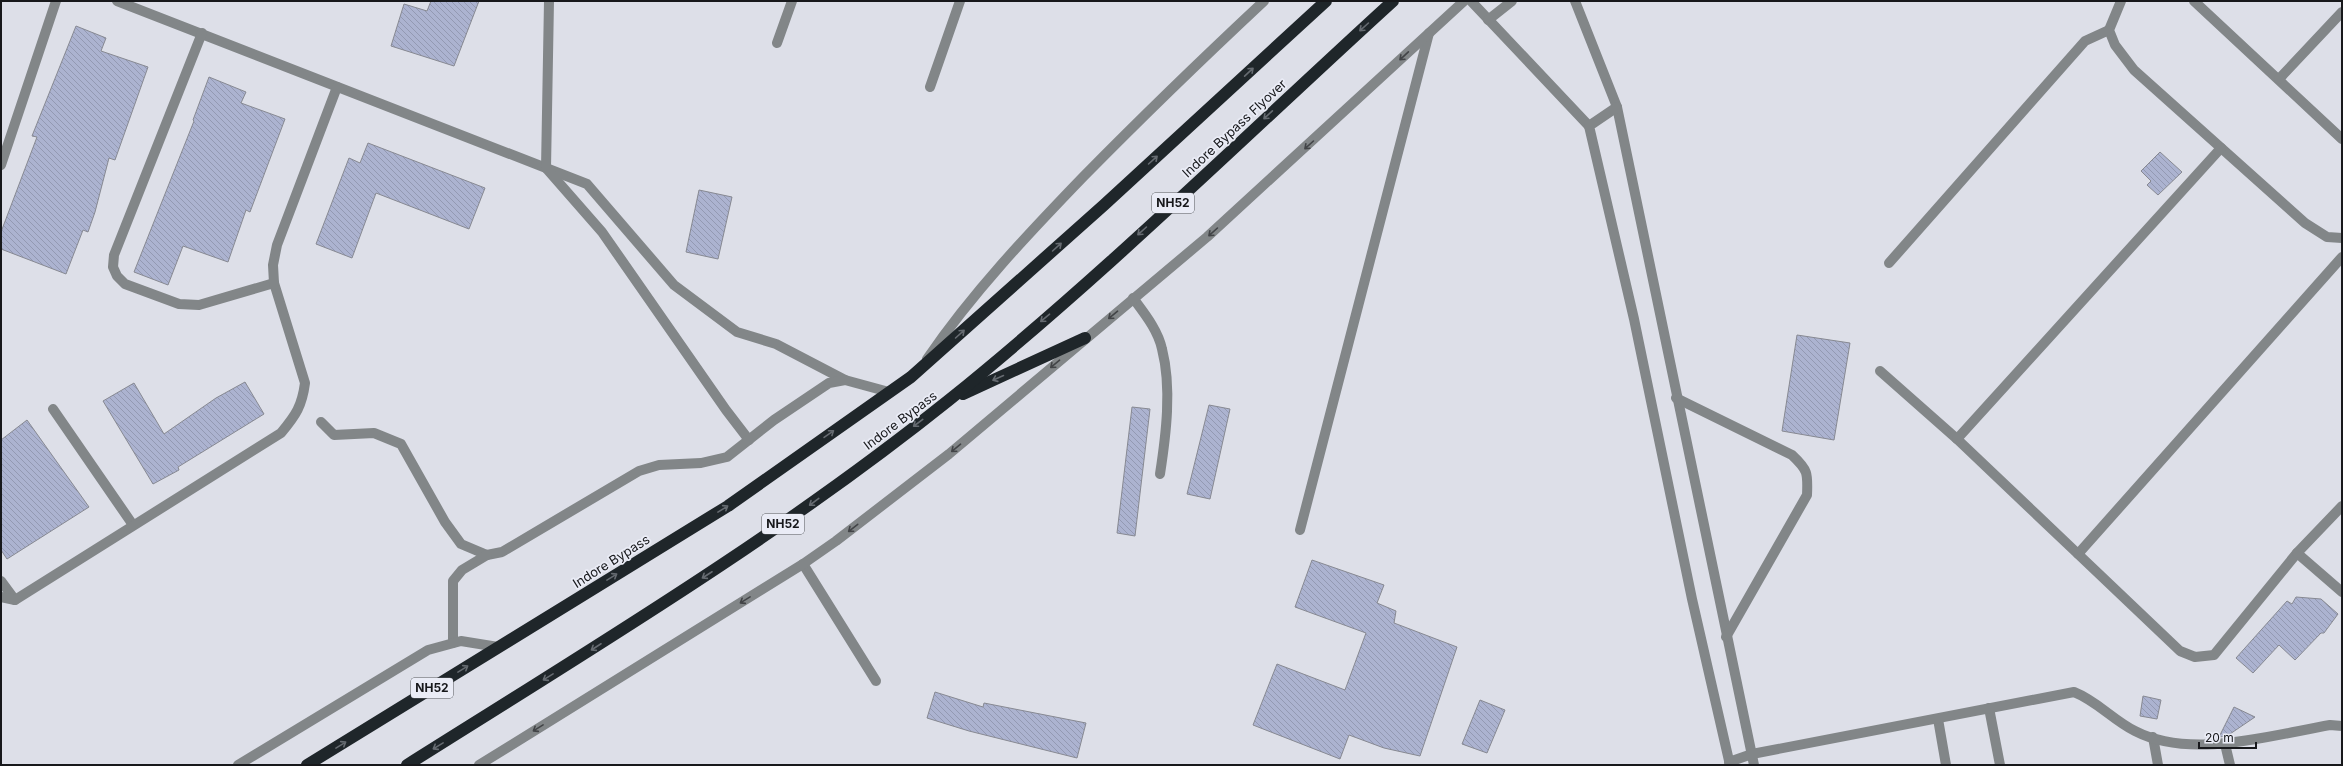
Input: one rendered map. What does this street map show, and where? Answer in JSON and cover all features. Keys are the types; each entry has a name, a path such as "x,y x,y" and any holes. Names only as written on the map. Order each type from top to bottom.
{"highway":[{"name":"NH52","path":"920,369 1326,1"},
{"name":"Indore Bypass Flyover","path":"949,400 1072,294 1393,1"},
{"path":"949,400 1084,338"},
{"name":"Indore Bypass","path":"307,765 728,506 920,369"},
{"name":"Indore Bypass","path":"407,765 582,656 726,563 803,510 949,400"}],"street":[{"path":"1,165 56,1"},
{"path":"117,1 587,184 674,285 737,332 776,344 845,380 889,392"},
{"path":"549,1 546,168 602,232 726,410 749,440"},
{"path":"777,43 792,1"},
{"path":"930,87 960,1"},
{"path":"920,369 989,277 1055,206 1160,99 1264,1"},
{"path":"479,765 803,564 836,541 949,454 1084,338 1207,237 1464,1"},
{"path":"1471,1 1589,126 1634,319 1690,591 1729,763 1752,754 2074,692 2086,697 2115,719 2136,732 2166,741 2214,746 2330,725 2342,726"},
{"path":"1488,20 1512,1"},
{"path":"1574,1 1616,107 1754,765"},
{"path":"2121,1 2110,30 2115,44 2134,70 2305,223 2327,237 2342,238"},
{"path":"2194,1 2342,139"},
{"path":"2279,79 2342,12"},
{"path":"1889,263 2085,41 2110,30"},
{"path":"202,33 114,255 113,267 117,276 125,284 179,304 199,305 274,283"},
{"path":"1300,530 1429,33"},
{"path":"1,597 15,600 281,433 298,413 303,398 305,383 274,283 273,265 277,245 336,87"},
{"path":"1589,126 1616,107"},
{"path":"1957,439 2221,148"},
{"path":"2078,554 2342,257"},
{"path":"1133,298 1150,322 1162,348 1166,389 1167,428 1160,474"},
{"path":"1880,371 1957,439 2180,651 2194,656 2206,657 2214,655 2297,553 2342,506"},
{"path":"453,644 453,581 462,570 487,555 502,552 639,471 659,465 701,463 727,457 810,394 829,383 845,380"},
{"path":"1676,398 1792,455 1805,467 1808,477 1806,495 1726,637"},
{"path":"53,409 133,525"},
{"path":"321,422 334,435 374,433 401,444 445,522 461,544 487,555"},
{"path":"2297,553 2342,592"},
{"path":"803,564 876,681"},
{"path":"1,581 15,600"},
{"path":"238,765 428,650 462,641 498,647"},
{"path":"1989,708 2000,765"},
{"path":"1938,719 1946,765"},
{"path":"2152,737 2158,765"},
{"path":"2225,744 2230,765"}],"building":[{"path":"431,1 479,1 454,66 391,46 404,4 427,11"},
{"path":"76,26 106,38 101,51 148,67 115,160 109,158 95,212 88,232 83,230 66,274 1,249 1,232 37,137 32,136"},
{"path":"209,77 246,92 241,103 285,119 250,212 246,210 228,262 183,246 168,285 134,272 194,121 193,120"},
{"path":"368,143 485,188 469,229 376,193 352,258 316,244 349,158 360,163"},
{"path":"2160,152 2182,172 2158,195 2147,185 2151,181 2141,171"},
{"path":"699,190 732,197 718,259 686,252"},
{"path":"1797,335 1850,343 1834,440 1782,431"},
{"path":"245,382 264,414 178,467 179,470 153,484 103,401 134,383 164,434 216,398"},
{"path":"1209,405 1230,409 1210,499 1187,494"},
{"path":"1132,407 1150,409 1135,536 1117,533"},
{"path":"27,420 89,507 7,559 1,550 1,440"},
{"path":"1312,560 1384,585 1377,603 1396,611 1394,623 1457,647 1420,756 1384,748 1349,735 1340,759 1253,725 1277,664 1345,690 1366,633 1295,607"},
{"path":"2296,597 2321,599 2338,614 2324,633 2321,633 2295,660 2279,645 2253,673 2236,658 2287,601 2292,604"},
{"path":"935,692 983,707 984,703 1086,723 1077,758 969,731 927,718"},
{"path":"2143,696 2161,700 2157,719 2140,716"},
{"path":"1480,700 1505,710 1487,753 1462,744"},
{"path":"2234,707 2255,717 2227,736 2219,737"}]}
